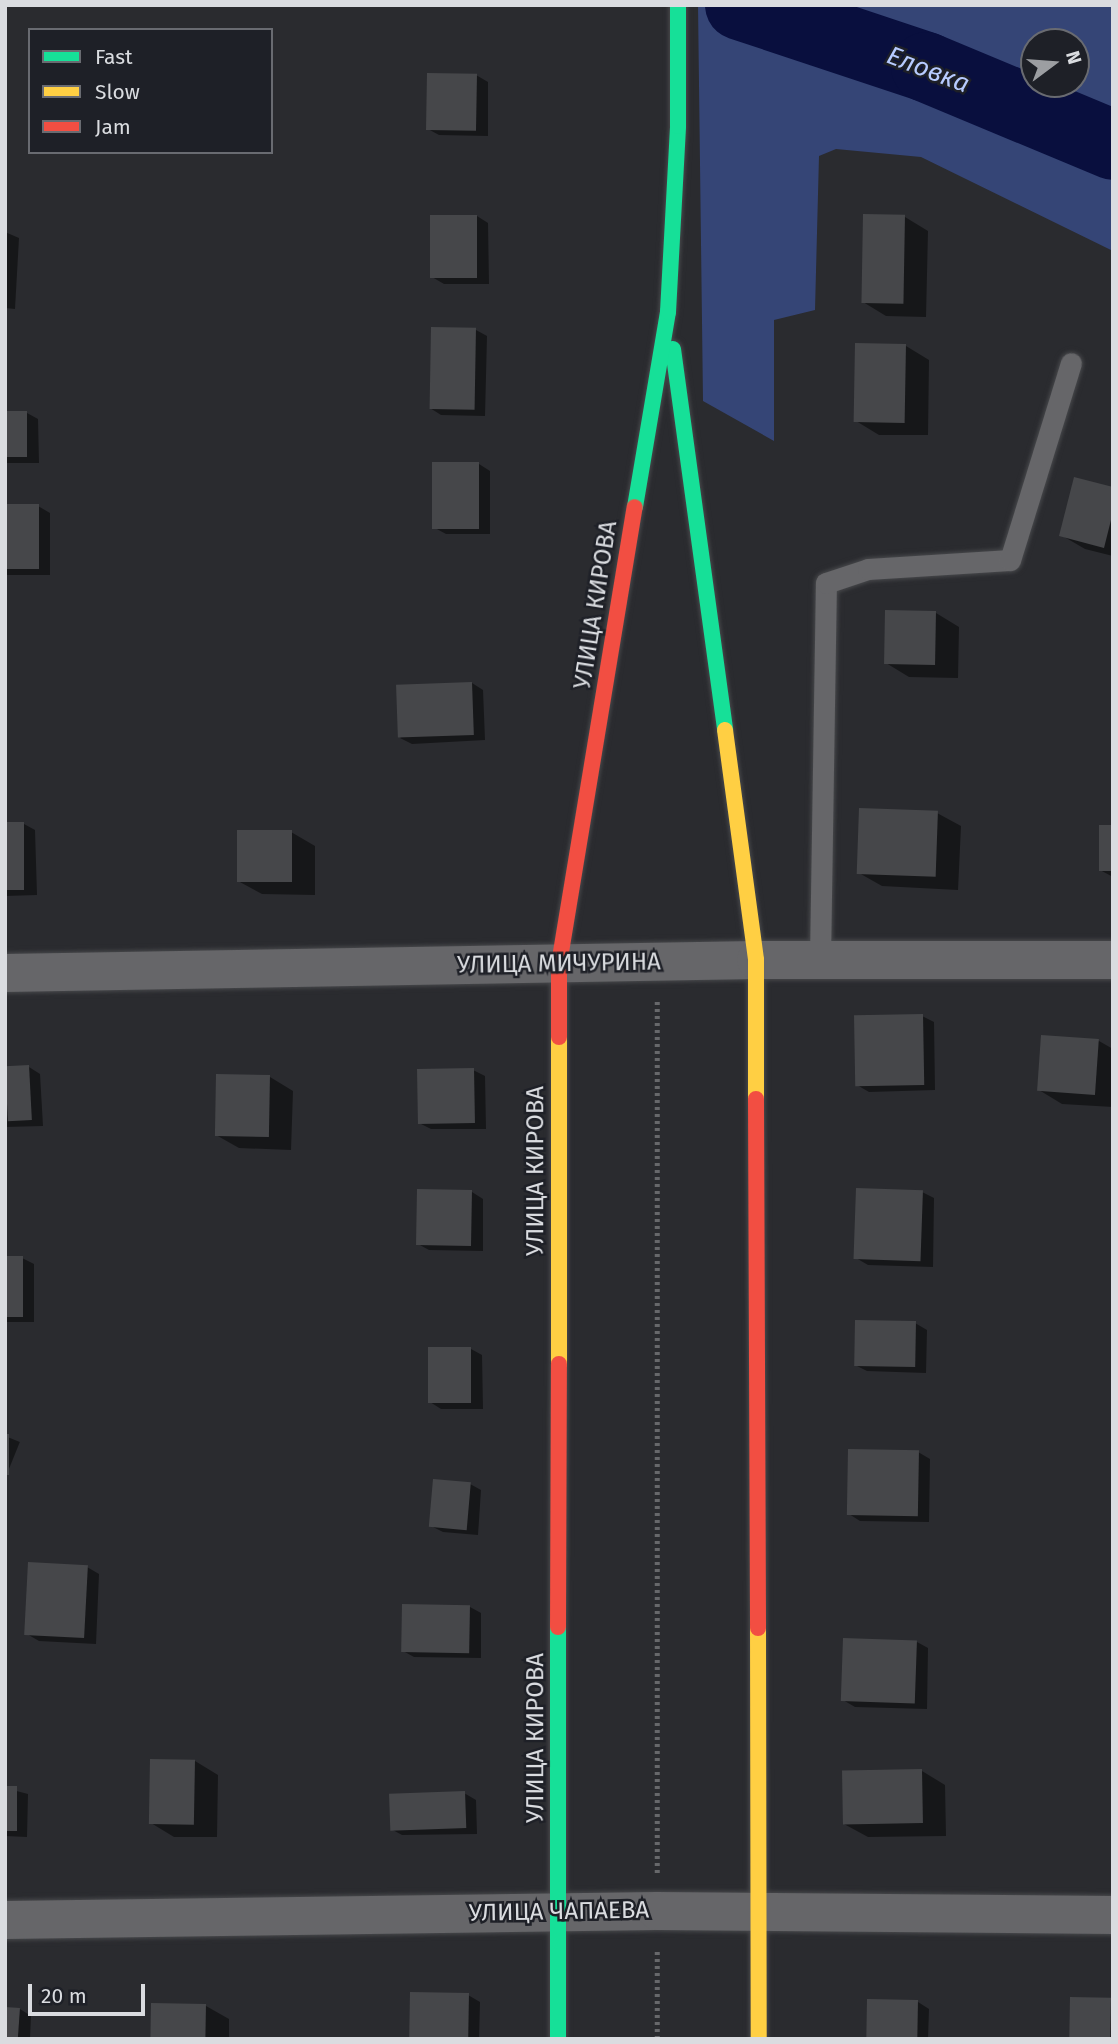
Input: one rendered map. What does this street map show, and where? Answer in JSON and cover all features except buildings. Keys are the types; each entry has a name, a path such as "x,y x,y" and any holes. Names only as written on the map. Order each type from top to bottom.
{"main road":[{"name":"УЛИЦА КИРОВА","path":"558,2039 559,964 668,312 678,126 678,5"},
{"name":"УЛИЦА КИРОВА","path":"668,312 756,960 759,2039"}],"street":[{"name":"УЛИЦА МИЧУРИНА","path":"5,973 756,960 1113,960"},
{"name":"УЛИЦА ЧАПАЕВА","path":"5,1920 657,1911 1113,1915"}],"lane":[{"path":"820,960 826,583 868,569 1010,560 1072,363"}],"path":[{"path":"657,963 657,2039"}],"shaded area":[{"path":"698,5 1113,5 1113,251 921,157 836,149 819,156 815,310 774,320 774,441 703,401"}],"waterway":[{"name":"Еловка","path":"740,5 926,67 1113,145"}],"traffic: fast":[{"path":"635,507 668,312 678,126 678,5"},
{"path":"673,349 725,730"},
{"path":"558,1627 558,2039"}],"traffic: slow":[{"path":"725,730 756,960 756,1099"},
{"path":"559,1037 559,1364"},
{"path":"758,1628 759,2039"}],"traffic: jam":[{"path":"559,1037 559,964 635,507"},
{"path":"756,1099 758,1628"},
{"path":"558,1627 559,1364"}]}
